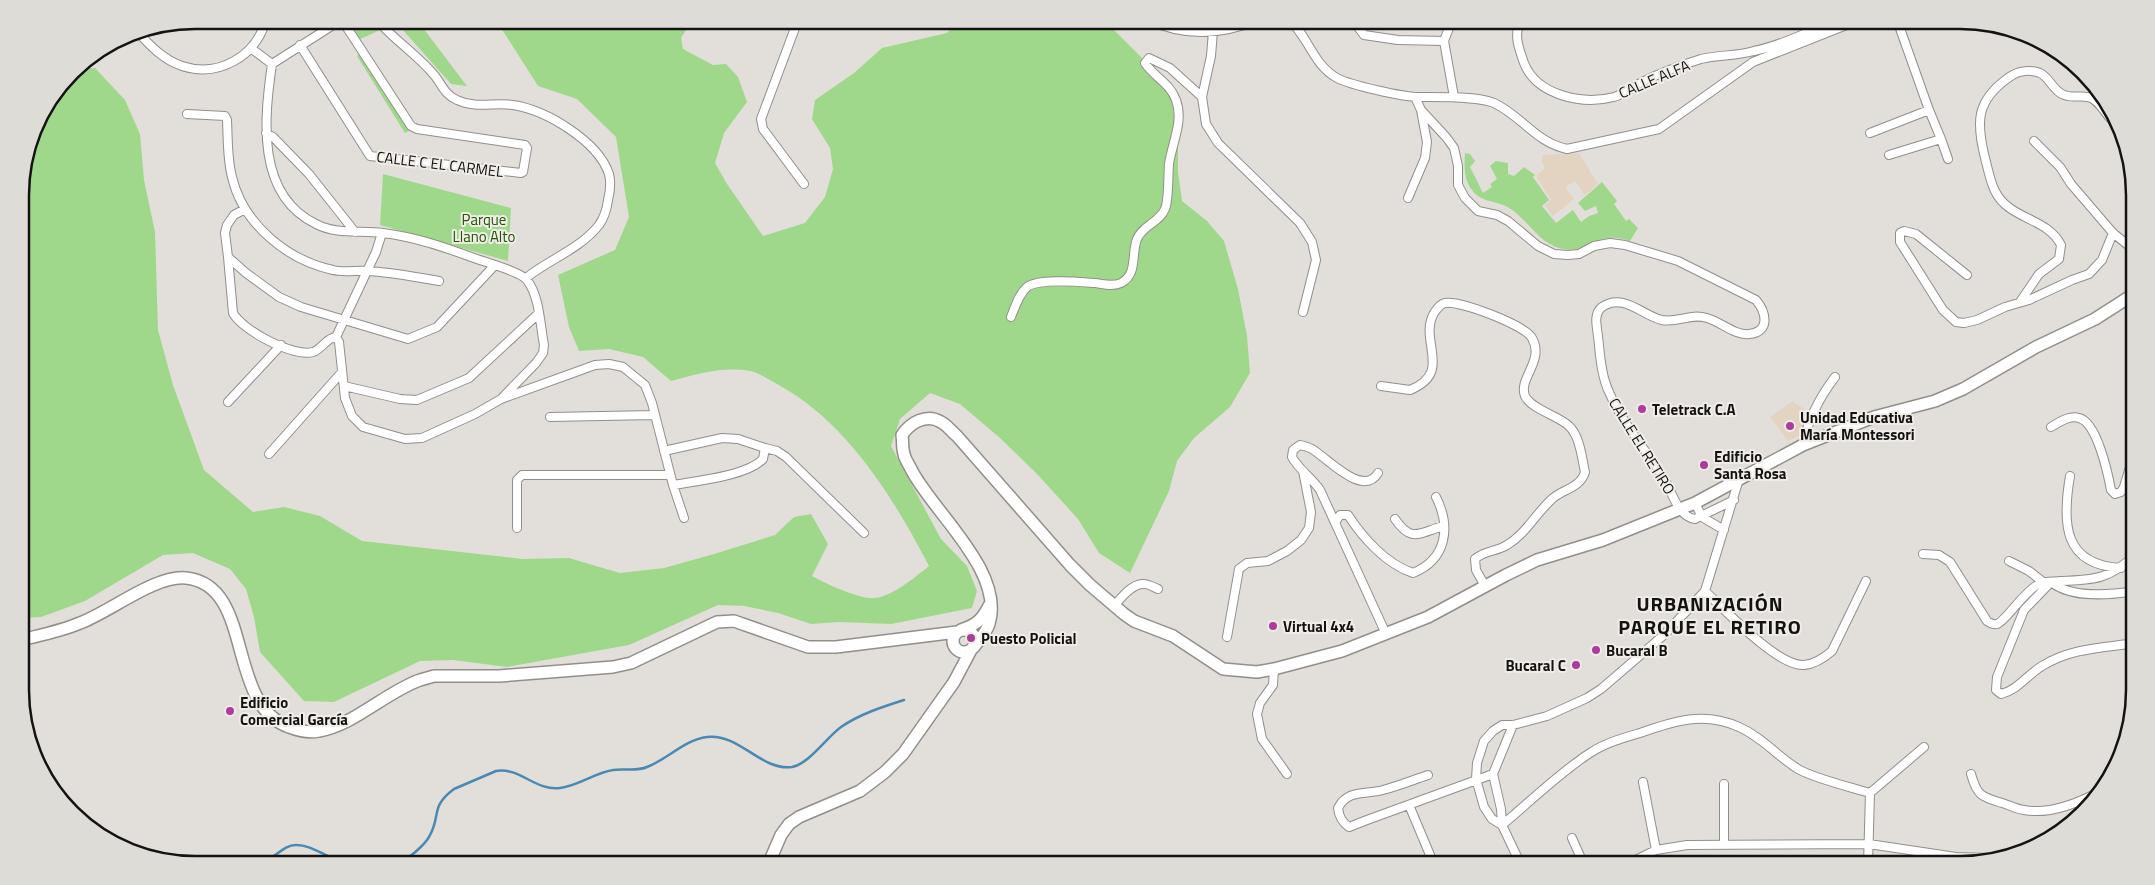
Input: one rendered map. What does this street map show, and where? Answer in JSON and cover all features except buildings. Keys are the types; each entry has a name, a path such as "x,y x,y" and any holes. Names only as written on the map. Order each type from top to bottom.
{"street":[{"path":"143,37 160,54 182,66 199,70 218,68 234,62 252,49 262,29"},
{"path":"326,29 272,64 267,93 266,133 270,167 278,187 296,211 316,225 338,231 382,233 444,246 495,264 526,278 536,297 544,345 543,353 536,363 501,399"},
{"name":"CALLE C EL CARMEL","path":"300,45 370,156 521,174 524,169 527,148 521,143 417,129 411,126 347,29"},
{"path":"388,29 426,65 444,91 455,100 467,104 486,106 513,105 548,116 574,132 590,146 603,162 609,175 610,189 607,208 600,223 584,241 539,267 526,278"},
{"path":"795,29 761,119 763,129 804,184"},
{"path":"1170,29 1184,32 1225,29"},
{"path":"1298,29 1312,55 1335,77 1379,90 1415,97 1454,97 1493,103 1539,138 1554,146 1568,149 1659,129 1753,62 1836,29"},
{"path":"1360,29 1364,35 1398,40 1444,41"},
{"path":"1449,29 1444,41 1454,97"},
{"name":"CALLE ALFA","path":"1516,29 1518,45 1525,66 1538,81 1554,93 1580,100 1614,97 1645,80 1677,67 1704,59 1754,51 1812,29"},
{"path":"1900,29 1948,159"},
{"path":"1213,31 1211,56 1202,97 1206,124 1218,143 1300,223 1312,242 1316,260 1302,312"},
{"path":"252,49 272,64"},
{"path":"1011,317 1018,300 1026,288 1031,285 1044,282 1111,285 1125,280 1132,272 1136,243 1140,234 1166,208 1170,162 1177,131 1178,108 1174,96 1166,83 1145,63 1149,58 1170,68 1202,97"},
{"path":"2020,302 2039,274 2058,259 2061,245 2054,233 2046,227 2009,209 1995,191 1980,129 1980,111 1986,99 2012,74 2024,71 2041,74 2059,93 2069,98 2088,97 2093,99 2102,109"},
{"name":"CALLE EL RETIRO","path":"1415,97 1421,110 1454,148 1458,166 1458,186 1465,198 1478,211 1497,215 1538,246 1554,254 1579,254 1594,246 1610,243 1626,245 1678,261 1704,272 1756,300 1761,306 1766,317 1764,325 1756,333 1748,335 1740,334 1718,322 1700,317 1685,316 1675,320 1663,320 1645,314 1631,305 1618,303 1603,307 1598,312 1596,322 1602,366 1608,391 1628,426 1663,476 1680,509"},
{"path":"1408,198 1426,158 1427,142 1421,110"},
{"path":"1870,133 1929,110"},
{"path":"187,114 225,116 227,120 232,177 245,209 260,230 284,249 307,262 334,270 367,271 439,281"},
{"path":"266,133 273,137 309,174 355,232"},
{"path":"1889,156 1941,138"},
{"path":"2034,141 2060,168 2112,233 2126,244"},
{"path":"245,209 234,215 224,233 233,313 236,319 259,336 306,353 316,351 331,338 336,337 376,252 382,233"},
{"path":"1967,275 1916,234 1904,231 1900,233 1900,242 1943,310 1956,322 1969,322 2089,274 2102,260 2112,233"},
{"path":"228,256 246,273 280,297 301,307 408,339 437,327 495,264"},
{"path":"772,856 781,835 789,824 799,817 860,791 885,772 903,754 961,670 989,624 990,602 986,578 972,553 920,484 904,455 902,435 909,425 922,419 940,421 957,436 1065,559 1114,606 1134,621 1173,636 1223,668 1258,672 1342,651 1428,618 1537,560 1603,540 1695,503 1803,445 1874,416 1936,401 1963,390 2036,347 2095,319 2126,299"},
{"path":"1381,386 1410,390 1432,372 1434,361 1430,332 1433,315 1440,305 1445,303 1456,304 1496,316 1527,332 1532,338 1536,356 1525,385 1525,396 1533,404 1571,427 1580,450 1585,472 1578,484 1554,497 1516,538 1506,546 1484,552 1475,559 1476,570 1485,586"},
{"path":"344,386 416,400 469,378 538,314"},
{"path":"336,337 339,342 345,398 352,416 363,426 405,439 422,438 475,414 501,399 595,365 609,364 623,367 645,385 655,416 672,485 684,518"},
{"path":"228,402 281,345"},
{"path":"269,454 342,372"},
{"path":"1803,445 1807,426 1819,397 1835,377"},
{"path":"550,417 655,416"},
{"path":"2051,427 2072,417 2081,418 2088,423 2102,452 2112,490 2116,494 2121,492 2126,480"},
{"path":"664,451 722,438 738,438 778,451 864,533"},
{"path":"1378,473 1374,480 1368,483 1360,481 1348,476 1310,448 1300,445 1295,447 1292,458 1320,490 1336,521 1386,634"},
{"path":"672,485 731,474 748,468 763,459 765,448"},
{"path":"1227,637 1239,569 1247,563 1268,561 1287,551 1301,540 1310,528 1311,512 1303,471"},
{"path":"517,528 517,480 522,475 670,475"},
{"path":"2070,476 2067,525 2074,546 2079,554 2091,563 2121,568"},
{"path":"1502,825 1492,820 1484,807 1476,779 1477,763 1484,741 1502,725 1513,726 1547,716 1601,689 1665,634 1705,591 1739,479"},
{"path":"1336,521 1340,515 1348,515 1357,529 1389,560 1402,569 1413,573 1432,561 1440,551 1443,542 1443,511 1436,497"},
{"path":"1680,509 1686,517 1702,517 1734,500"},
{"path":"1695,503 1702,517 1724,530"},
{"path":"1394,519 1403,531 1412,535 1444,526"},
{"path":"1923,554 1939,555 1946,558 1987,621 1993,624 1998,624 2006,618 2026,593 2047,582 2087,580 2103,577 2126,563"},
{"path":"2009,561 2059,588 2076,592 2126,591"},
{"path":"29,638 80,623 164,580 186,578 207,584 218,594 226,606 246,672 263,708 282,724 307,732 320,731 338,724 420,680 434,676 499,676 613,667 631,663 717,622 734,621 808,647 836,647 936,633 967,630 973,634 975,640 973,648 965,653 936,633"},
{"path":"1705,591 1779,657 1803,665 1823,658 1832,651 1866,581"},
{"path":"2047,582 2024,610 1997,677 1996,690 2001,694 2015,688 2028,675 2042,666 2070,652 2126,644"},
{"path":"1114,606 1123,595 1140,584 1158,589"},
{"path":"948,688 957,664 953,637 959,631 973,626 982,620 990,602"},
{"path":"1274,669 1273,686 1260,703 1257,714 1262,739 1287,774"},
{"path":"1502,825 1592,752 1664,723 1696,718 1724,721 1738,726 1763,740 1799,769 1870,793"},
{"path":"1513,726 1493,774 1501,809 1502,825 1517,856"},
{"path":"1868,856 1870,793 1924,747"},
{"path":"1428,775 1381,791 1356,793 1347,797 1338,808 1339,817 1349,827 1493,774"},
{"path":"1971,774 1974,786 1981,796 2025,810 2050,810 2087,797"},
{"path":"1643,782 1656,850"},
{"path":"1724,784 1724,845"},
{"path":"1409,805 1430,855"},
{"path":"1572,838 1580,856"},
{"path":"1644,856 1656,850 1687,845 1869,844 1949,856"}],"shaded area":[{"path":"1579,153 1598,184 1585,195 1575,181 1565,187 1574,199 1553,216 1545,206 1551,200 1536,176 1545,168 1542,163 1542,155"},
{"name":"Unidad Educativa María Montessori","path":"1793,401 1809,413 1800,435 1788,441 1770,417"}],"green space":[{"path":"350,29 379,29 378,31 358,40"},
{"path":"402,29 424,29 467,86 451,84"},
{"path":"502,29 686,29 681,38 683,49 713,65 726,64 738,77 747,102 724,133 715,163 727,184 763,236 805,223 825,197 833,169 830,148 812,119 815,100 854,73 882,48 947,33 951,29 1113,29 1169,85 1178,137 1178,172 1182,201 1207,221 1224,241 1238,289 1247,336 1250,373 1230,407 1194,438 1177,461 1169,491 1130,573 1099,553 1078,519 1038,475 1000,438 960,404 930,393 900,419 891,446 941,539 967,566 977,591 972,608 891,624 839,622 811,624 778,613 744,606 718,605 629,645 507,667 453,660 420,661 334,702 304,701 260,652 254,617 246,589 230,569 193,553 163,555 85,601 41,617 29,618 29,183 34,151 51,111 70,85 87,68 95,68 125,100 140,134 144,180 155,232 158,330 173,385 204,470 253,512 284,507 320,516 362,541 523,559 569,558 620,573 664,568 714,554 775,535 794,517 811,514 828,544 812,576 834,587 869,598 882,597 896,590 929,566 900,514 866,463 825,419 802,400 777,384 750,371 730,369 671,381 643,357 609,349 579,351 569,327 558,275 615,250 629,217 616,137 577,99 538,86"},
{"path":"366,49 416,127 405,133 357,56"},
{"path":"1465,153 1470,154 1475,161 1470,167 1483,193 1492,187 1490,184 1497,179 1490,166 1496,161 1508,163 1508,174 1514,176 1524,167 1535,175 1533,177 1549,200 1542,206 1556,223 1573,210 1581,222 1589,216 1598,213 1596,206 1585,211 1578,203 1602,182 1617,201 1614,204 1626,221 1629,219 1638,228 1630,241 1609,238 1573,250 1555,247 1509,208 1476,194 1469,186 1466,178"},
{"name":"Parque Llano Alto","path":"383,174 511,208 508,261 380,225"}],"waterway":[{"path":"410,856 429,838 439,806 447,795 454,789 496,771 513,772 551,788 567,787 606,772 634,770 655,764 683,746 707,737 719,737 740,746 770,763 781,767 792,767 805,761 848,722 871,711 904,700"},
{"path":"274,856 292,845 301,845 328,856"}],"place":[{"name":"Teletrack C.A","path":"1642,409"},
{"name":"Unidad Educativa María Montessori","path":"1790,426"},
{"name":"Edificio Santa Rosa","path":"1704,465"},
{"name":"Virtual 4x4","path":"1273,626"},
{"name":"Puesto Policial","path":"971,638"},
{"name":"Bucaral B","path":"1596,650"},
{"name":"Bucaral C","path":"1576,665"},
{"name":"Edificio Comercial García","path":"230,711"}],"district":[{"name":"URBANIZACIÓN PARQUE EL RETIRO","path":"1710,614"}]}
